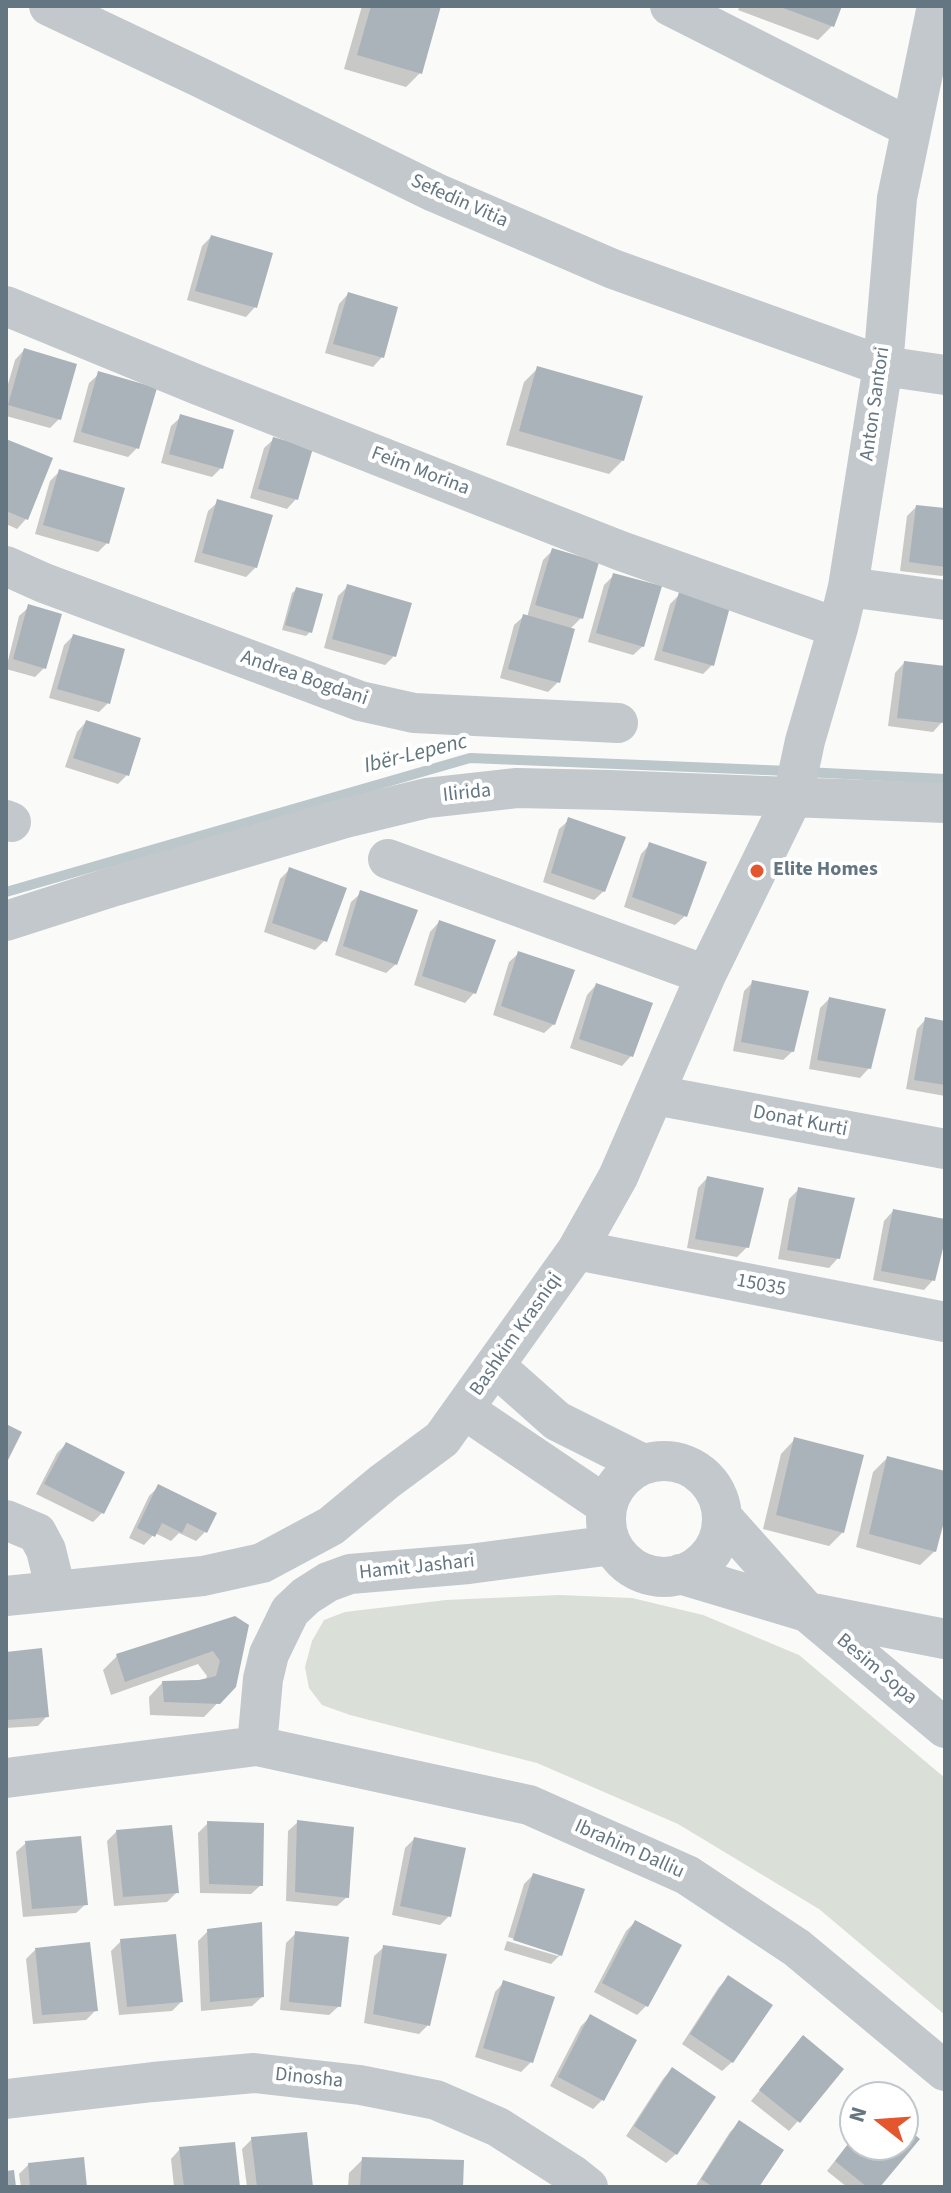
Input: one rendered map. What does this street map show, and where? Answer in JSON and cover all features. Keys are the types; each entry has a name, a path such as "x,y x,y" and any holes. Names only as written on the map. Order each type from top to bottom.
{"street":[{"name":"Sefedin Vitia","path":"49,6 448,198 613,269 883,366 945,375"},
{"path":"670,6 911,128"},
{"name":"Anton Santori","path":"793,797 805,741 848,587 883,366 897,198 937,6"},
{"name":"Feim Morina","path":"6,306 212,391 621,551 838,628"},
{"name":"Andrea Bogdani","path":"6,566 360,701 414,713 618,723"},
{"path":"848,587 945,600"},
{"name":"Ilirida","path":"6,921 345,818 427,798 517,788 945,803"},
{"name":"Bashkim Krasniqi","path":"6,1596 203,1576 262,1563 331,1526 442,1439 577,1250 618,1177 706,975 793,797"},
{"path":"388,859 706,975"},
{"name":"Donat Kurti","path":"655,1095 945,1149"},
{"name":"15035","path":"577,1250 945,1322"},
{"name":"Besim Sopa","path":"495,1366 557,1421 643,1464 679,1462 696,1470 714,1491 722,1517 807,1612 945,1728"},
{"path":"465,1410 607,1506"},
{"path":"612,1545 606,1526 607,1506 615,1487 627,1474 643,1464"},
{"path":"680,1574 698,1566 712,1552 722,1517"},
{"path":"6,1520 37,1533 46,1550 56,1591"},
{"name":"Besim Sopa","path":"612,1545 624,1561 641,1572 660,1577 680,1574 807,1612 945,1639"},
{"name":"Hamit Jashari","path":"257,1746 263,1679 269,1654 290,1611 328,1582 350,1574 469,1564 612,1545"},
{"path":"6,1778 257,1746"},
{"name":"Ibrahim Dalliu","path":"257,1746 529,1805 687,1875 797,1948 945,2071"},
{"name":"Dinosha","path":"6,2099 254,2073 360,2085 436,2100 498,2127 588,2187"}],"shaded area":[{"path":"559,1595 632,1598 703,1615 799,1655 945,1778 945,2015 819,1909 678,1824 537,1763 322,1705 309,1688 305,1667 312,1641 324,1620 345,1612 446,1600"}],"building":[{"path":"371,6 441,6 422,74 357,55"},
{"path":"778,6 842,6 834,27"},
{"path":"211,235 273,253 257,308 195,291"},
{"path":"348,292 398,307 384,358 333,344"},
{"path":"24,348 77,364 61,420 8,405"},
{"path":"537,366 643,396 624,461 519,431"},
{"path":"98,371 157,388 139,449 81,432"},
{"path":"180,414 234,430 223,469 169,454"},
{"path":"273,437 313,448 298,500 258,489"},
{"path":"6,439 53,458 28,520 6,511"},
{"path":"59,469 125,488 109,544 43,525"},
{"path":"217,499 273,515 257,568 202,553"},
{"path":"916,505 945,508 945,567 909,562"},
{"path":"552,548 599,562 583,619 535,605"},
{"path":"613,573 662,586 644,647 596,633"},
{"path":"347,584 412,603 396,657 332,639"},
{"path":"296,587 323,594 312,633 285,625"},
{"path":"679,592 730,607 714,666 662,651"},
{"path":"28,604 62,614 46,669 13,659"},
{"path":"523,614 575,629 560,683 508,669"},
{"path":"73,634 125,649 110,704 57,689"},
{"path":"904,661 945,666 944,723 897,718"},
{"path":"86,720 141,738 129,776 73,758"},
{"path":"568,817 626,837 605,892 551,873"},
{"path":"649,842 707,862 687,917 632,897"},
{"path":"289,867 347,888 327,942 272,923"},
{"path":"360,890 418,910 397,965 343,946"},
{"path":"439,920 496,940 476,994 422,976"},
{"path":"518,951 575,970 555,1025 501,1006"},
{"path":"752,980 809,991 794,1052 741,1042"},
{"path":"596,983 653,1003 633,1057 579,1039"},
{"path":"829,997 886,1009 871,1069 817,1060"},
{"path":"925,1017 945,1021 945,1085 914,1080"},
{"path":"707,1176 764,1188 749,1248 695,1239"},
{"path":"798,1187 855,1198 840,1259 787,1250"},
{"path":"893,1209 945,1219 945,1240 935,1281 881,1271"},
{"path":"6,1424 22,1432 6,1464"},
{"path":"794,1437 864,1455 844,1533 776,1515"},
{"path":"66,1442 125,1472 104,1514 44,1484"},
{"path":"887,1456 945,1471 945,1518 936,1552 869,1534"},
{"path":"158,1484 217,1513 207,1533 187,1523 182,1533 162,1523 155,1537 137,1528"},
{"path":"235,1616 249,1625 236,1687 220,1704 164,1702 162,1681 199,1680 216,1676 220,1661 213,1651 125,1682 116,1654"},
{"path":"42,1648 49,1717 6,1720 6,1652"},
{"path":"297,1820 354,1827 349,1898 295,1892"},
{"path":"207,1821 264,1823 263,1886 209,1884"},
{"path":"172,1825 179,1893 123,1897 116,1830"},
{"path":"81,1836 88,1905 32,1909 25,1841"},
{"path":"414,1837 466,1848 451,1917 400,1906"},
{"path":"533,1873 585,1889 562,1956 513,1940"},
{"path":"635,1920 682,1945 648,2007 602,1983"},
{"path":"262,1922 264,1997 210,2002 207,1929"},
{"path":"295,1931 349,1937 341,2007 289,2002"},
{"path":"176,1934 183,2002 127,2007 120,1939"},
{"path":"90,1942 98,2011 42,2015 35,1948"},
{"path":"383,1945 447,1954 430,2026 373,2014"},
{"path":"728,1975 773,2005 733,2063 690,2034"},
{"path":"503,1980 555,1997 533,2063 483,2048"},
{"path":"590,2014 637,2040 604,2101 558,2077"},
{"path":"803,2035 844,2069 800,2123 759,2090"},
{"path":"672,2067 716,2097 677,2155 634,2126"},
{"path":"739,2120 784,2150 759,2187 713,2187 701,2179"},
{"path":"307,2132 313,2187 257,2187 251,2137"},
{"path":"235,2142 240,2187 184,2187 179,2147"},
{"path":"839,2156 839,2161 902,2161 880,2187 867,2187 835,2161"},
{"path":"84,2157 87,2187 30,2187 28,2163"},
{"path":"362,2157 464,2160 463,2187 360,2187"},
{"path":"14,2170 16,2187 6,2187 6,2171"}],"waterway":[{"name":"Ibër-Lepenc","path":"6,892 470,758 789,771"},
{"name":"Ibër-Lepenc","path":"805,772 945,779"}],"place":[{"name":"Elite Homes","path":"757,871"}]}
